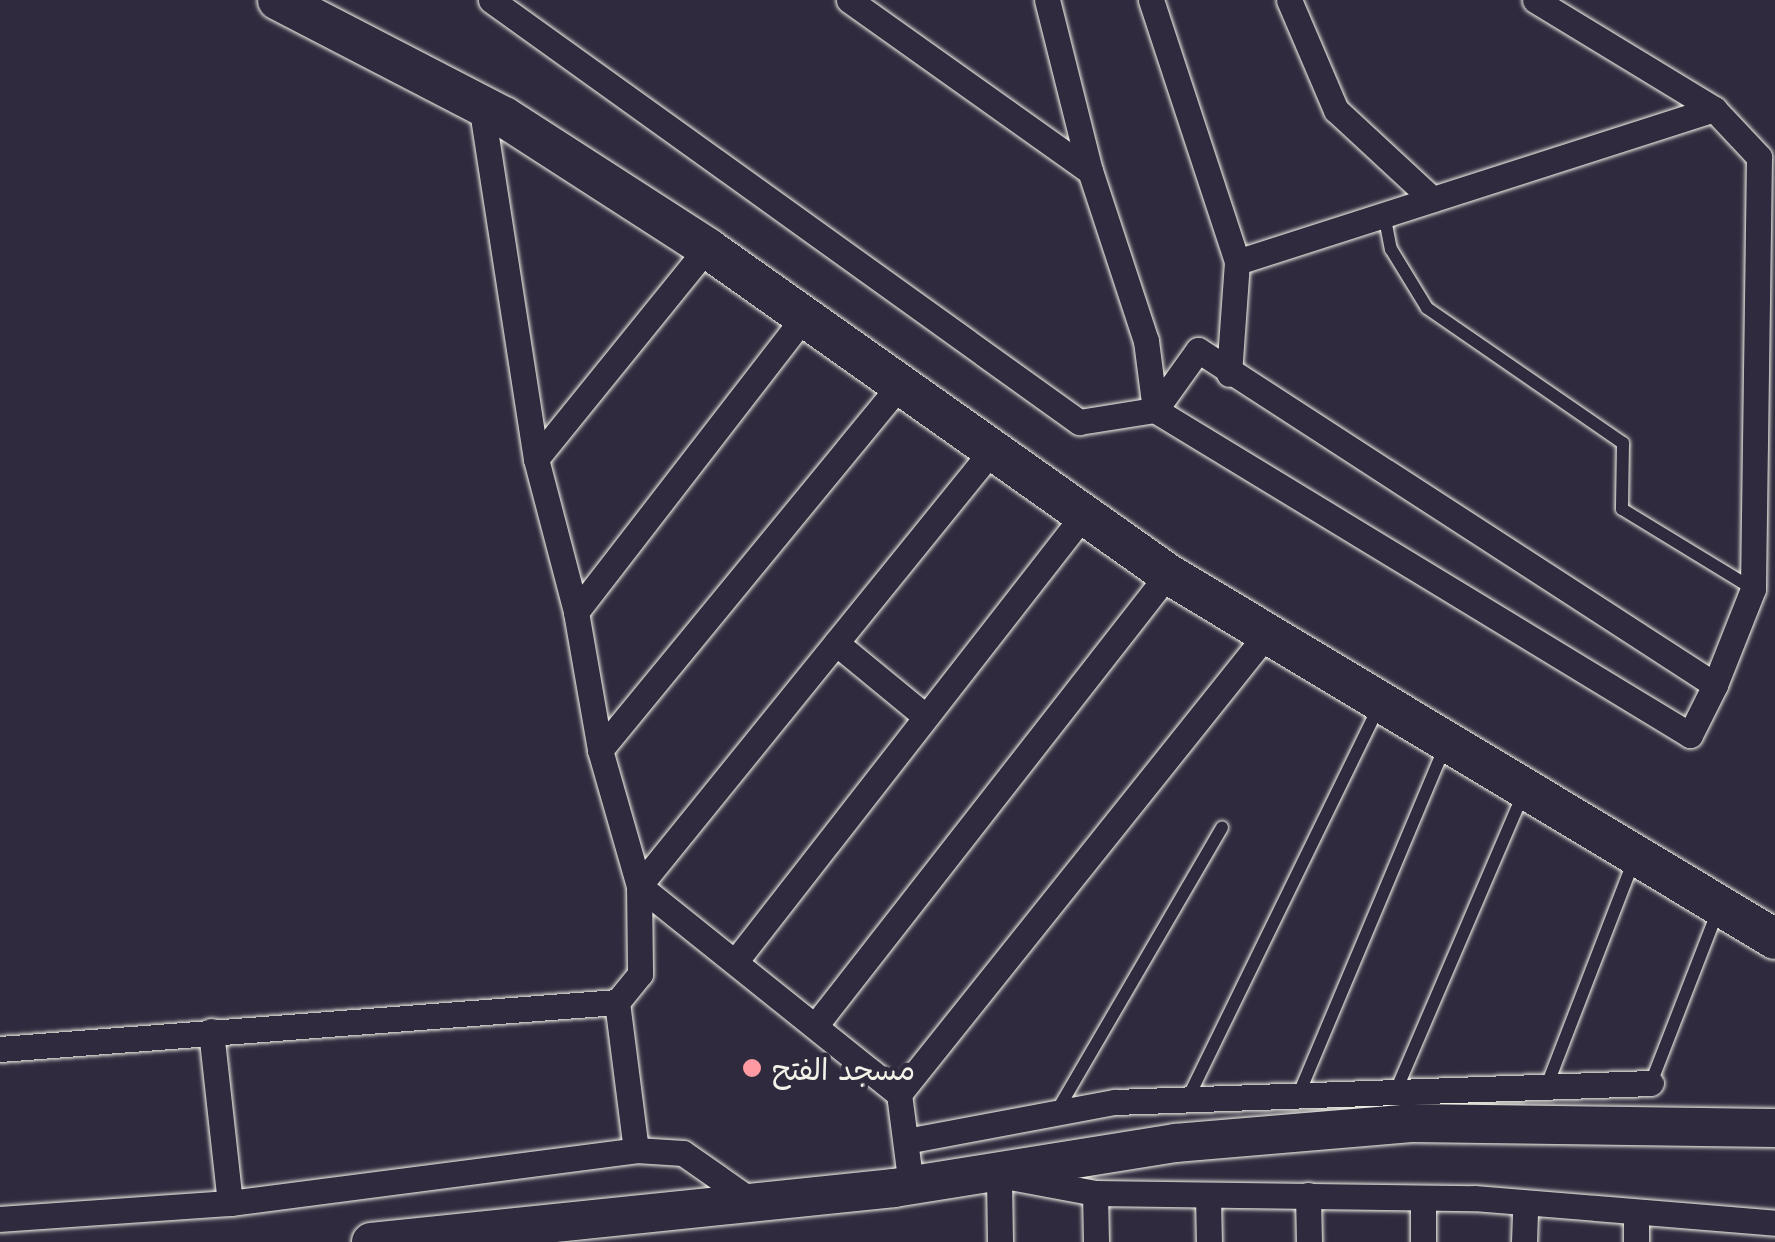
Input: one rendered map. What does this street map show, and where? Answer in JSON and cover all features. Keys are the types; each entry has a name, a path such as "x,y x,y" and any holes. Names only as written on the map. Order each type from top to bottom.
{"main road":[{"path":"278,0 480,104 708,248 1168,574 1775,939"},
{"path":"371,1242 912,1186 1174,1144 1411,1123 1775,1128"}],"street":[{"path":"491,0 1079,422 1155,410 1690,735 1715,686 1753,589 1759,157 1714,109 1536,0"},
{"path":"849,0 1090,171"},
{"path":"1048,0 1090,171 1146,341 1155,410"},
{"path":"1151,0 1237,262 1229,374"},
{"path":"1290,0 1336,110 1432,199"},
{"path":"0,1049 617,1002 640,974 639,886 600,750 576,612 536,458 480,104"},
{"path":"1237,262 1714,109"},
{"path":"536,458 708,248"},
{"path":"576,612 803,318"},
{"path":"1155,410 1198,350 1229,374 1715,686"},
{"path":"600,750 900,385"},
{"path":"639,886 993,449"},
{"path":"735,962 1085,513"},
{"path":"815,1026 1168,574"},
{"path":"899,1094 1266,635"},
{"path":"836,643 925,716"},
{"path":"639,886 899,1094 912,1186"},
{"path":"617,1002 636,1150"},
{"path":"212,1031 230,1203"},
{"path":"906,1141 1056,1113 1187,1100 1651,1083"},
{"path":"0,1218 230,1203 636,1150 684,1153 756,1204"},
{"path":"1000,1242 999,1175 1095,1192 1525,1204 1636,1214 1744,1231 1775,1223"},
{"path":"1095,1192 1096,1242"},
{"path":"1208,1196 1209,1242"},
{"path":"1308,1196 1309,1242"},
{"path":"1423,1242 1424,1201"},
{"path":"1524,1242 1525,1204"},
{"path":"1636,1214 1636,1242"}],"lane":[{"path":"1384,214 1391,249 1427,308 1623,443 1622,509 1753,589"},
{"path":"1187,1100 1380,704"},
{"path":"1298,1096 1446,743"},
{"path":"1395,1093 1525,790"},
{"path":"1056,1113 1222,828"},
{"path":"1546,1088 1636,856"},
{"path":"1651,1083 1720,906"}],"place":[{"name":"مسجد الفتح","path":"752,1068"}]}
